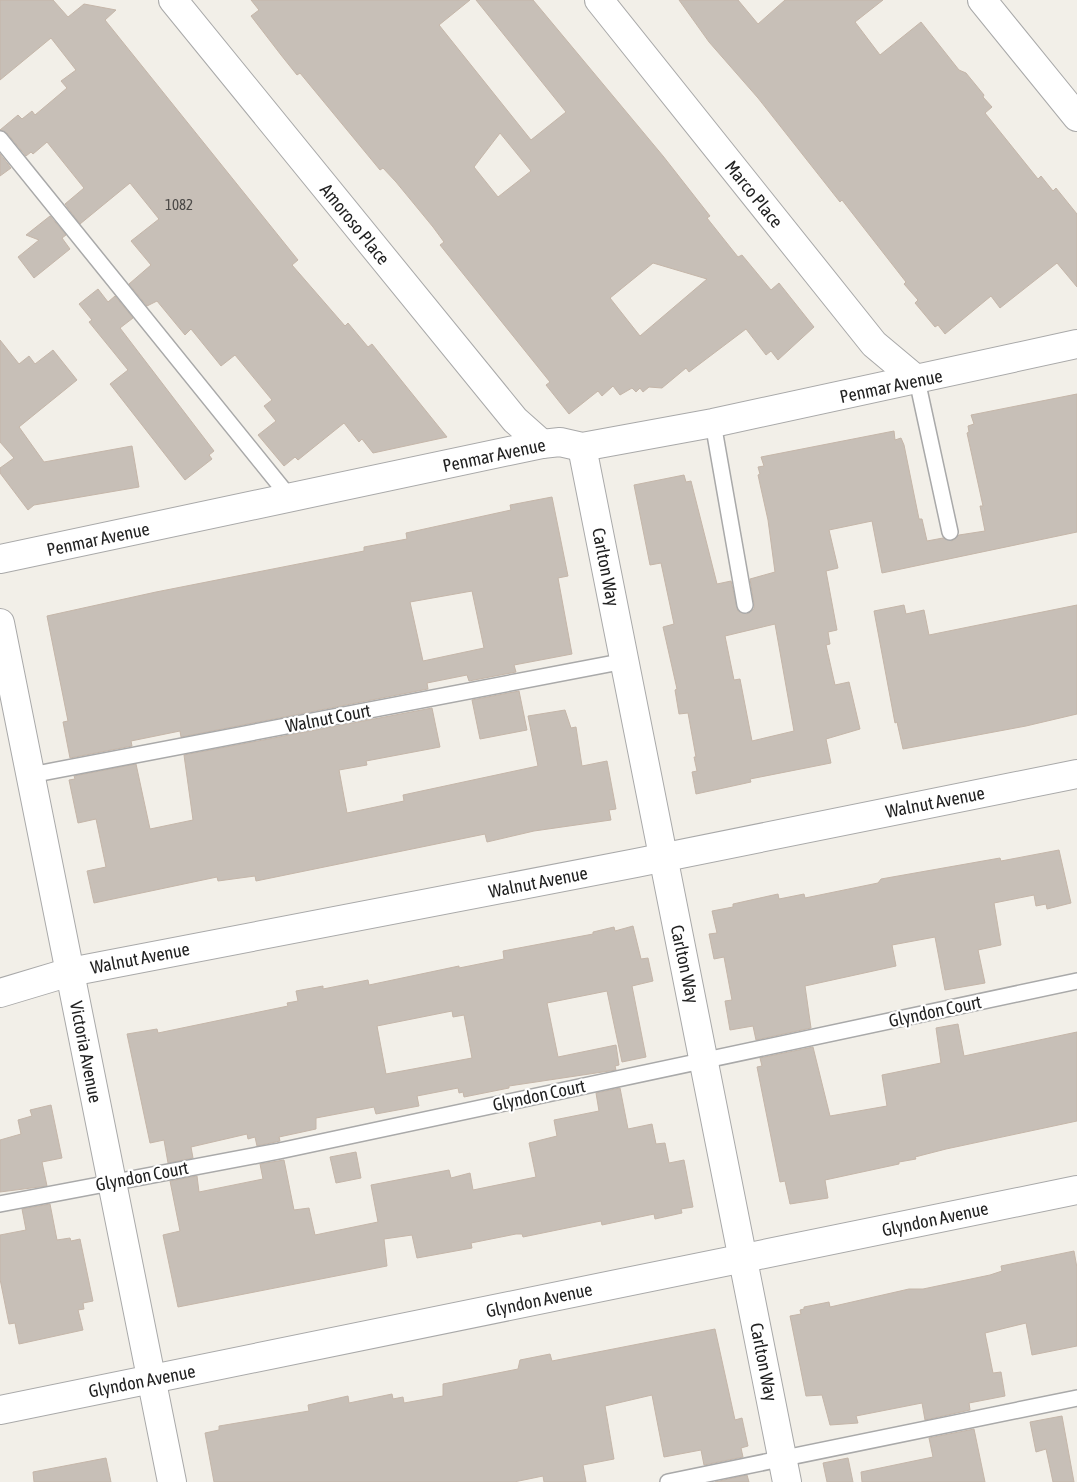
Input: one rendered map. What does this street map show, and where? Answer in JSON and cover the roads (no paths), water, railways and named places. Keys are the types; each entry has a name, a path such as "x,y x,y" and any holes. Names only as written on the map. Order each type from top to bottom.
{"street":[{"name":"Amoroso Place","path":"173,0 515,420 542,444"},
{"name":"Marco Place","path":"599,0 874,344 917,380"},
{"path":"982,0 1077,117"},
{"name":"Penmar Avenue","path":"0,559 291,499 542,444 560,442 582,447 713,423 1077,344"},
{"name":"Carlton Way","path":"582,447 625,661 675,854 705,1060 785,1470"},
{"name":"Victoria Avenue","path":"0,623 172,1482"},
{"name":"Walnut Avenue","path":"0,992 70,972 1077,774"},
{"name":"Glyndon Avenue","path":"0,1410 1077,1190"}],"lane":[{"path":"0,139 291,499"},
{"path":"917,380 950,532"},
{"path":"713,423 745,605"},
{"name":"Walnut Court","path":"31,775 625,661"},
{"name":"Glyndon Court","path":"0,1204 112,1181 279,1151 1077,981"},
{"path":"668,1482 785,1470 1077,1398"}]}
